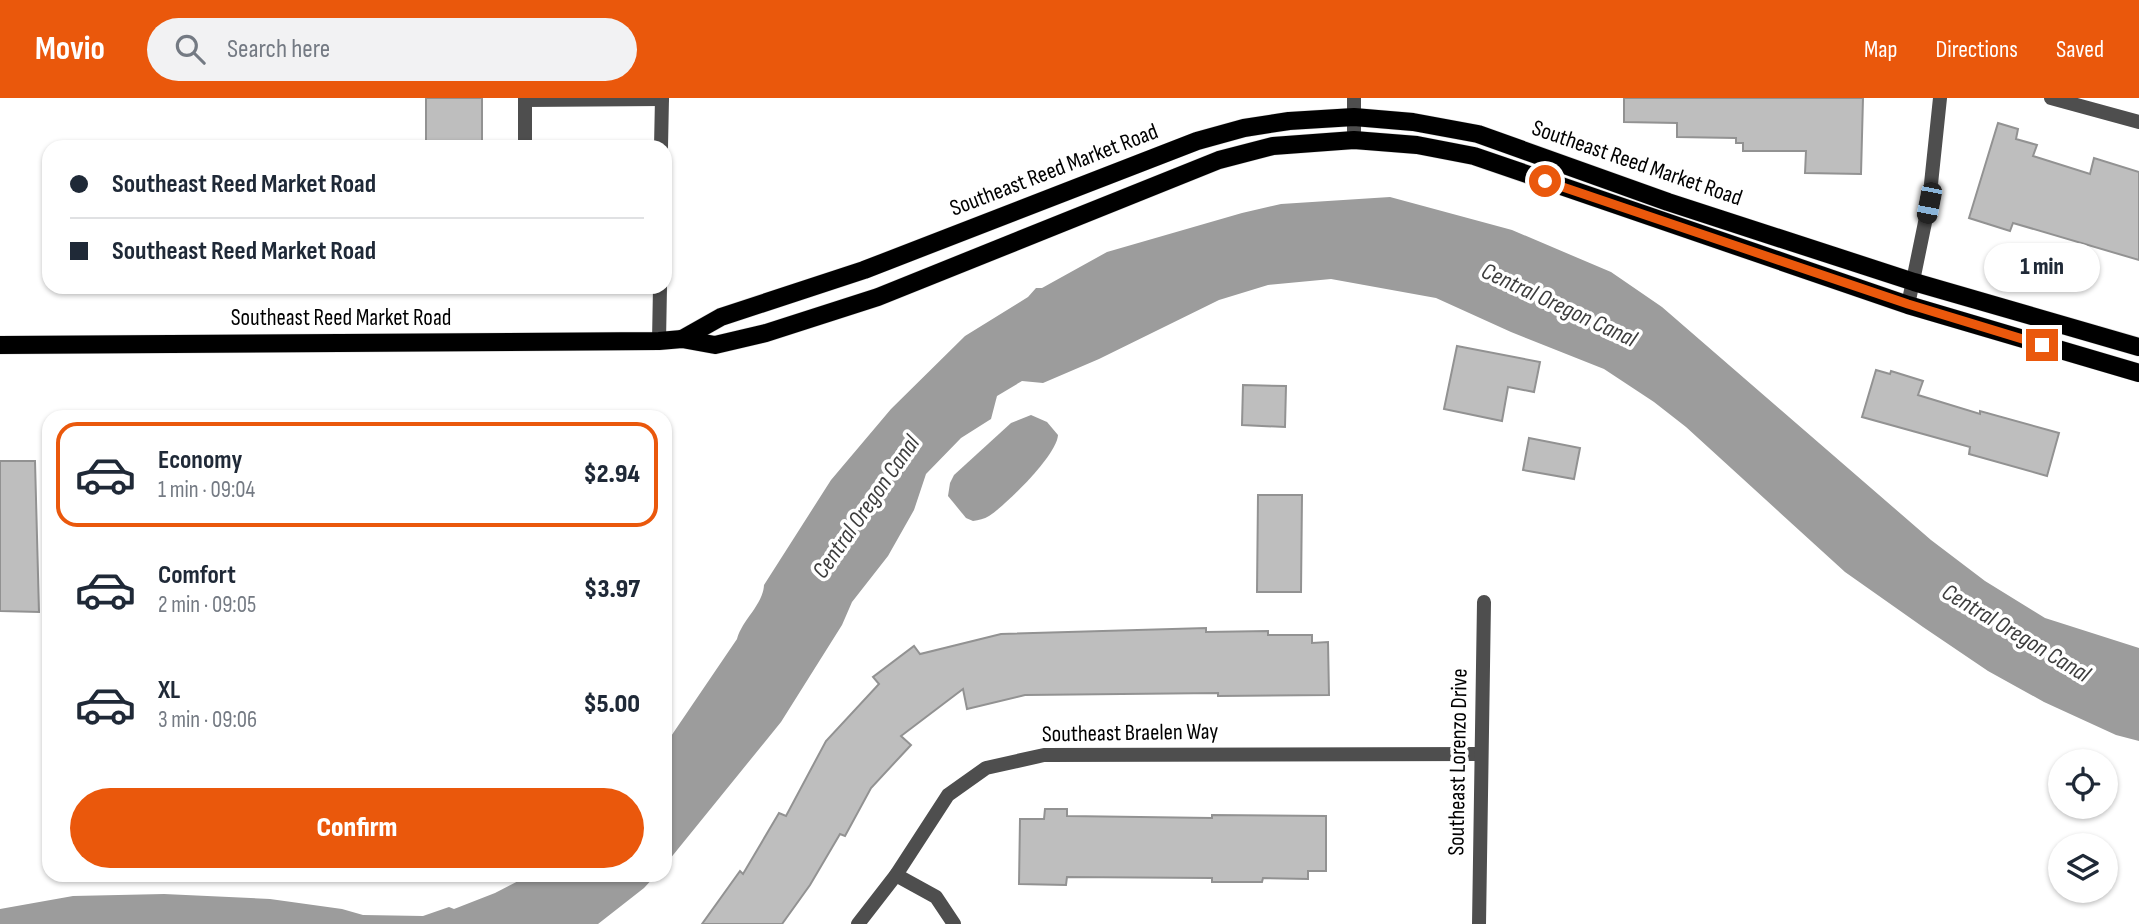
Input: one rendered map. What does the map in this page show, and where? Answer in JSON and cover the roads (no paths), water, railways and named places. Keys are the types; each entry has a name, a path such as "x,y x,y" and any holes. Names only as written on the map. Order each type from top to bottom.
{"main road":[{"name":"Southeast Reed Market Road","path":"682,339 721,317 864,270 1197,141 1244,128 1289,121 1354,117 1413,122 1478,134 1668,202 1914,282 2139,347"},
{"name":"Southeast Reed Market Road","path":"0,345 682,339 715,345 766,333 878,297 1219,160 1273,146 1354,141 1417,145 1474,156 1908,304 2139,373"}],"street":[{"path":"1354,98 1354,141"},
{"path":"1908,304 1929,203 1940,98"},
{"path":"2050,98 2139,121"},
{"path":"525,140 525,99 662,99 661,140"},
{"path":"659,341 660,294"},
{"name":"Southeast Lorenzo Drive","path":"1479,924 1484,601"},
{"name":"Southeast Braelen Way","path":"858,924 896,875 948,795 986,768 1044,755 1480,754"},
{"path":"896,875 936,897 954,924"}],"water":[{"name":"Central Oregon Canal","path":"1390,197 1512,230 1611,272 1662,307 1931,540 1985,581 2045,618 2139,648 2139,741 2116,735 2044,702 1988,671 1923,627 1845,572 1686,427 1604,369 1511,332 1436,298 1331,279 1268,285 1219,300 1099,359 1043,383 1022,381 997,396 991,419 961,438 926,474 914,510 888,556 852,602 842,625 781,722 672,856 672,735 737,639 760,599 764,585 831,480 891,409 965,336 1028,297 1036,288 1042,288 1107,252 1281,204"},
{"path":"1031,415 1047,422 1058,435 1049,455 1030,479 997,510 979,520 966,518 948,496 954,475 1011,423"},
{"path":"516,882 650,882 598,924 0,924 0,909 73,896 164,894 270,899 342,909 363,915 423,916 449,907 454,909"}]}
